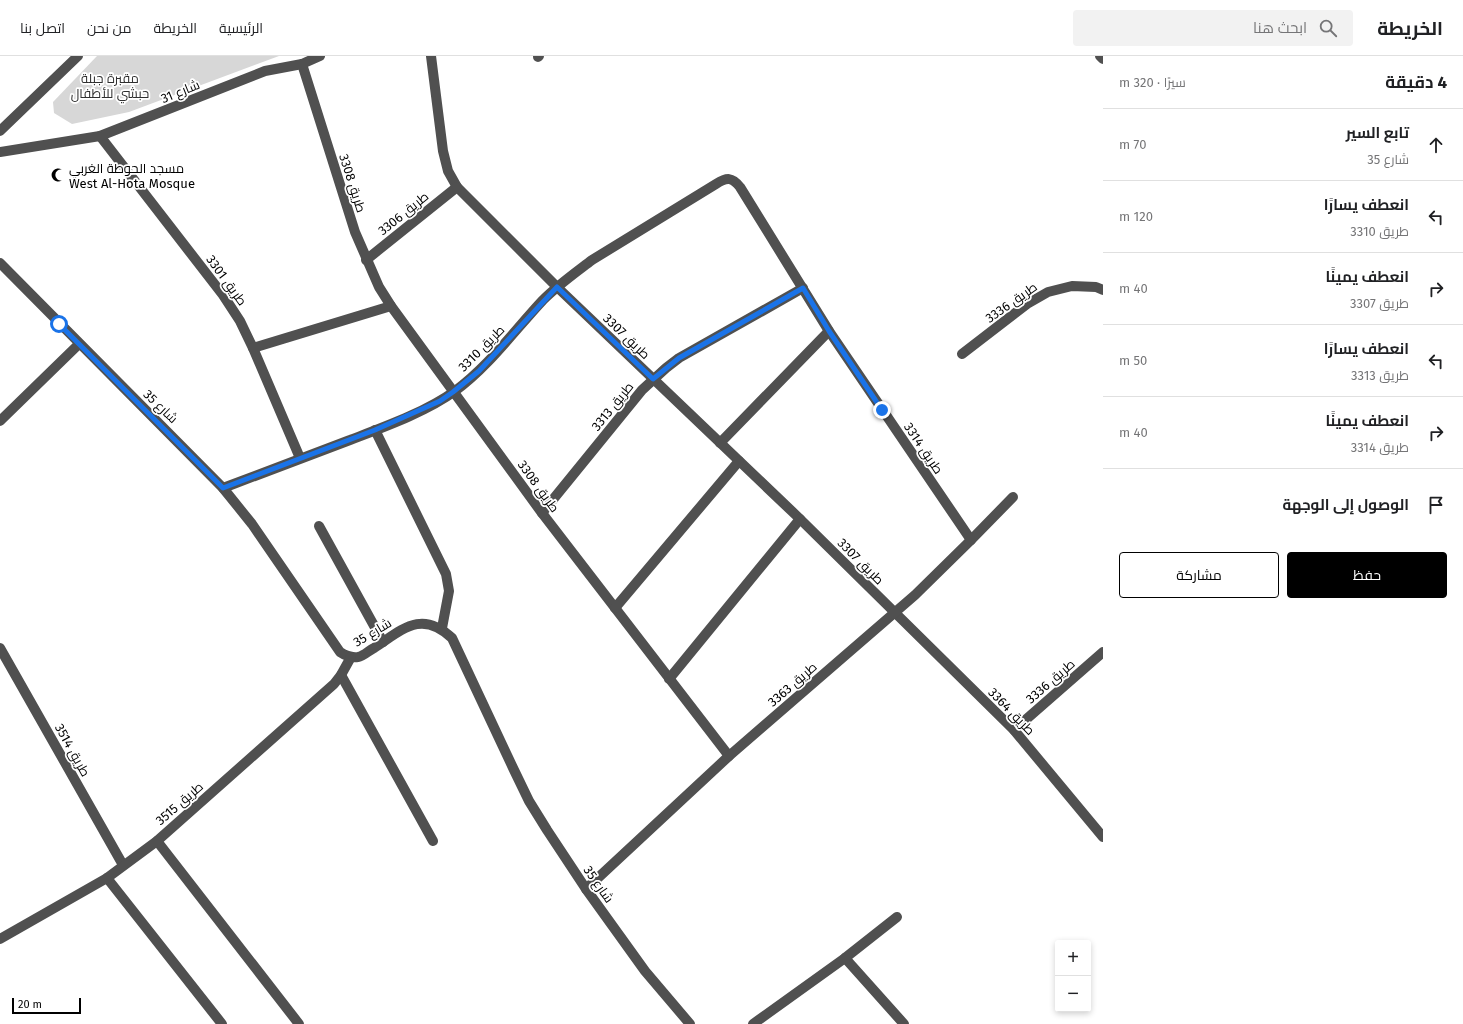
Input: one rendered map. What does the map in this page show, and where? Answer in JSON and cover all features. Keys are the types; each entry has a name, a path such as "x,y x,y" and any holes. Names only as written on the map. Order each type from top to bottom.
{"street":[{"name":"شارع 31","path":"0,152 100,136 265,71 302,64 320,56"},
{"name":"طريق 3307","path":"431,56 443,151 448,171 457,187 557,287 740,461 894,612"},
{"path":"1100,56 1103,59"},
{"path":"0,131 74,57"},
{"name":"طريق 3308","path":"302,64 353,225 366,260 379,287 453,392 542,513 729,756"},
{"name":"طريق 3301","path":"100,136 223,295 240,320 300,458"},
{"name":"طريق 3310","path":"223,488 375,430 425,409 453,392 479,371 557,287 592,260 722,180 729,178"},
{"name":"طريق 3314","path":"729,178 736,181 829,331 971,540"},
{"name":"طريق 3306","path":"366,260 457,187"},
{"name":"شارع 35","path":"0,263 223,488 252,524 336,648 346,656 358,657 364,655 403,629 416,624 429,624 442,628 452,638 530,800 547,830 586,889 645,972 690,1024"},
{"name":"طريق 3336","path":"962,354 1027,304 1048,292 1072,286 1096,287 1103,290"},
{"name":"طريق 3313","path":"542,513 642,390 653,379 679,358 803,288"},
{"path":"253,348 391,306"},
{"path":"720,443 829,331"},
{"path":"0,421 79,344"},
{"path":"375,430 446,574 449,591 442,628"},
{"path":"615,608 740,461"},
{"name":"طريق 3363","path":"586,889 729,756 915,595 1012,497"},
{"path":"669,679 800,519"},
{"path":"320,526 383,642"},
{"name":"طريق 3364","path":"894,612 1014,730 1103,837"},
{"name":"طريق 3514","path":"0,648 123,865"},
{"name":"طريق 3336","path":"1014,730 1103,652"},
{"name":"طريق 3515","path":"0,940 107,878 157,840 334,684 352,657"},
{"path":"341,675 433,841"},
{"path":"157,840 298,1024"},
{"path":"107,878 222,1024"},
{"path":"753,1024 845,958 897,917"},
{"path":"845,958 904,1024"}],"green space":[{"name":"مقبرة جبلة حبشي للأطفال","path":"97,56 279,56 129,112 72,124 54,113 53,102"}],"place":[{"name":"مسجد الحوطة الغربي West Al-Hota Mosque","path":"58,175"}],"route":[{"path":"59,324 195,458 223,488 375,430 440,401 479,371 557,287 653,379 679,358 803,288 829,331 882,410"}]}
